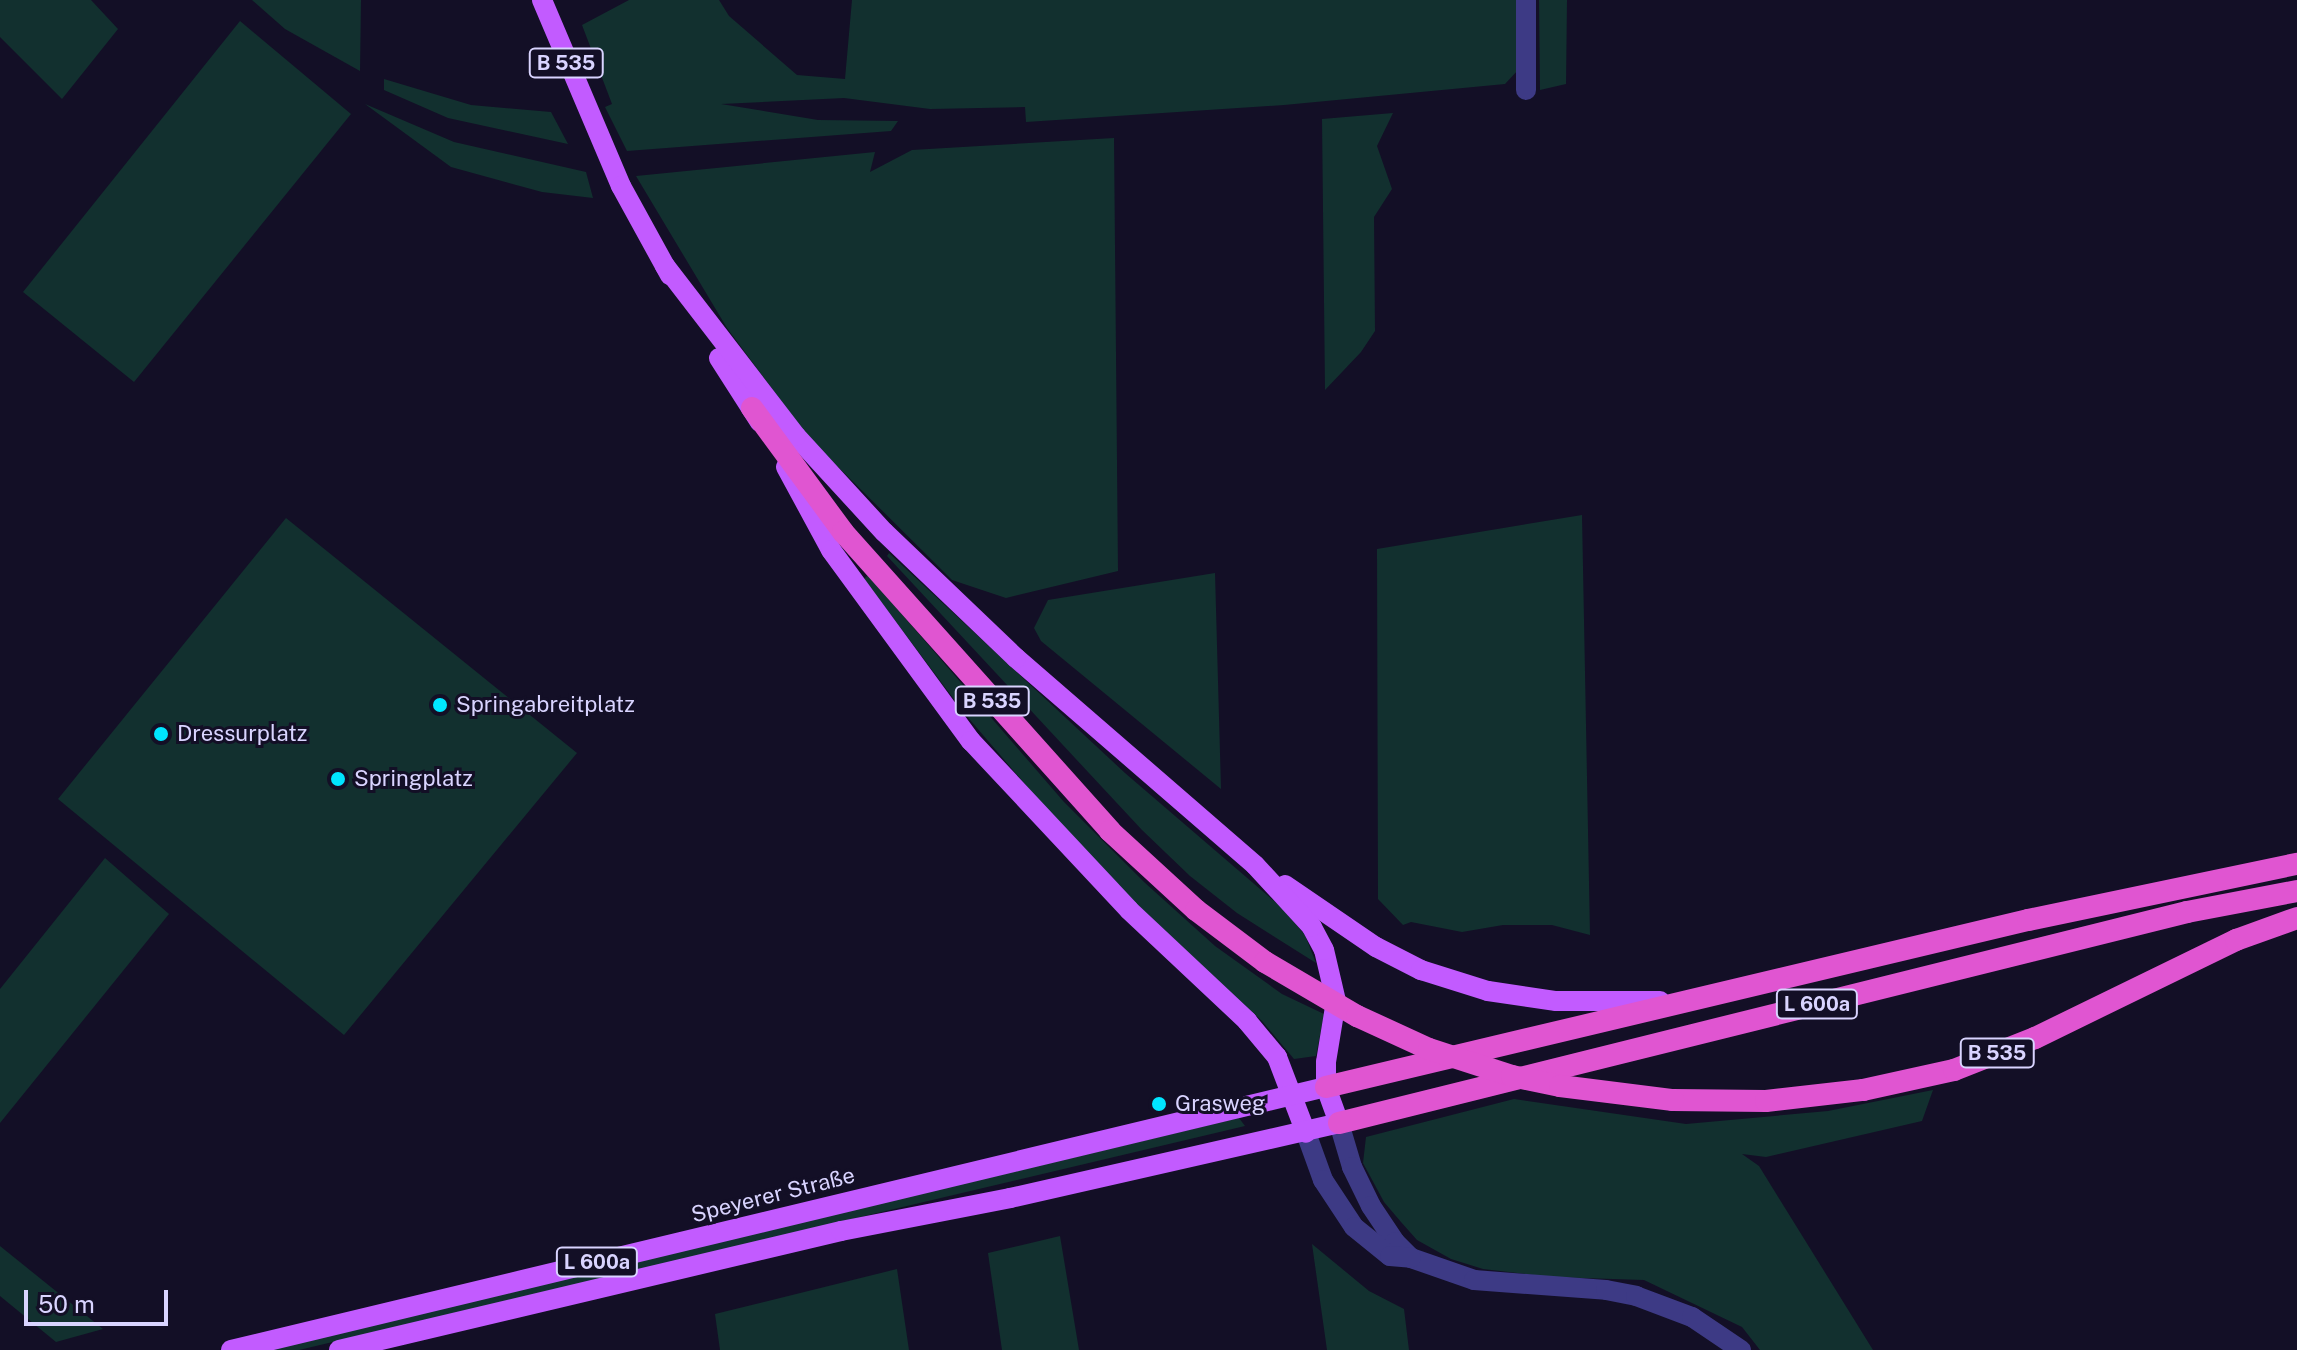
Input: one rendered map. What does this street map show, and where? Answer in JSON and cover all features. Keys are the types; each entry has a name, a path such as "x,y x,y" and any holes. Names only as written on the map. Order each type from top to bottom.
{"highway":[{"name":"B 535","path":"752,408 843,532 1110,831 1196,910 1265,962 1357,1016 1429,1049 1512,1076 1560,1086 1673,1100 1766,1101 1863,1090 1954,1070 2035,1038 2236,940 2297,918"},
{"name":"B 535","path":"1688,1001 2056,914 2297,864"},
{"name":"L 600a","path":"1339,1123 2172,915 2297,891"},
{"name":"L 600a","path":"1326,1087 1688,1001"}],"main road":[{"name":"B 535","path":"542,0 592,124 621,186 694,320 752,408"},
{"name":"B 535","path":"665,266 796,436 884,532 1016,658 1255,865 1362,939 1421,970 1464,984 1517,997 1556,1001 1688,1001"},
{"path":"752,408 831,550 971,741 1129,910 1247,1021 1277,1057 1306,1133"},
{"path":"1255,865 1312,927 1324,950 1336,1001 1326,1062 1326,1087 1339,1123"},
{"name":"Speyerer Straße","path":"231,1350 1326,1087"},
{"name":"L 600a","path":"339,1350 841,1231 1306,1133 1339,1123"}],"street":[{"path":"1526,0 1526,90"},
{"path":"1339,1123 1352,1167 1371,1206 1395,1242 1411,1258"},
{"path":"1306,1133 1323,1180 1354,1227 1390,1256 1411,1258 1474,1280 1636,1296 1692,1317 1741,1350"}],"green space":[{"path":"0,0 91,0 118,29 62,99 0,37"},
{"path":"252,0 361,0 360,71 285,29"},
{"path":"629,0 719,0 729,16 797,75 845,79 852,0 1519,0 1519,69 1505,84 1284,105 1026,122 1025,107 930,109 844,98 721,104 818,120 898,121 891,131 627,151 605,107 612,104 582,25"},
{"path":"1539,0 1567,0 1566,84 1540,90"},
{"path":"240,21 351,114 134,382 23,292"},
{"path":"384,79 471,105 551,112 568,144 448,118 384,90"},
{"path":"365,104 454,142 586,172 593,198 542,192 451,167"},
{"path":"1393,113 1377,146 1392,189 1374,217 1375,331 1361,352 1325,390 1322,119"},
{"path":"1114,138 1118,571 1006,598 952,580 808,437 727,328 636,176 875,152 870,172 912,150"},
{"path":"1582,515 1590,935 1552,925 1503,925 1462,932 1411,922 1403,925 1378,899 1377,549"},
{"path":"286,518 577,753 344,1035 58,799"},
{"path":"889,553 1125,773 1281,907 1305,935 1316,963 1237,913 1190,876 1142,830 887,556"},
{"path":"1215,573 1221,789 1041,641 1034,628 1048,600"},
{"path":"868,575 1064,802 1144,882 1215,946 1282,994 1324,1014 1316,1056 1294,1059 1262,1021 1130,898 1048,811 965,714 864,579"},
{"path":"105,858 169,914 0,1123 0,989"},
{"path":"1933,1090 1922,1121 1766,1157 1742,1154 1759,1166 1873,1350 1760,1350 1742,1327 1644,1280 1551,1277 1483,1269 1451,1259 1417,1240 1384,1202 1363,1163 1366,1137 1514,1099 1686,1124 1828,1111"},
{"path":"1239,1118 1245,1126 299,1350 266,1350"},
{"path":"1060,1236 1079,1350 1002,1350 988,1253"},
{"path":"1312,1244 1369,1291 1404,1309 1409,1350 1327,1350"},
{"path":"0,1246 103,1329 56,1342 0,1296"},
{"path":"897,1269 909,1350 720,1350 715,1314"}],"place":[{"name":"Springabreitplatz","path":"440,705"},
{"name":"Dressurplatz","path":"161,734"},
{"name":"Springplatz","path":"338,779"},
{"name":"Grasweg","path":"1159,1104"}]}
